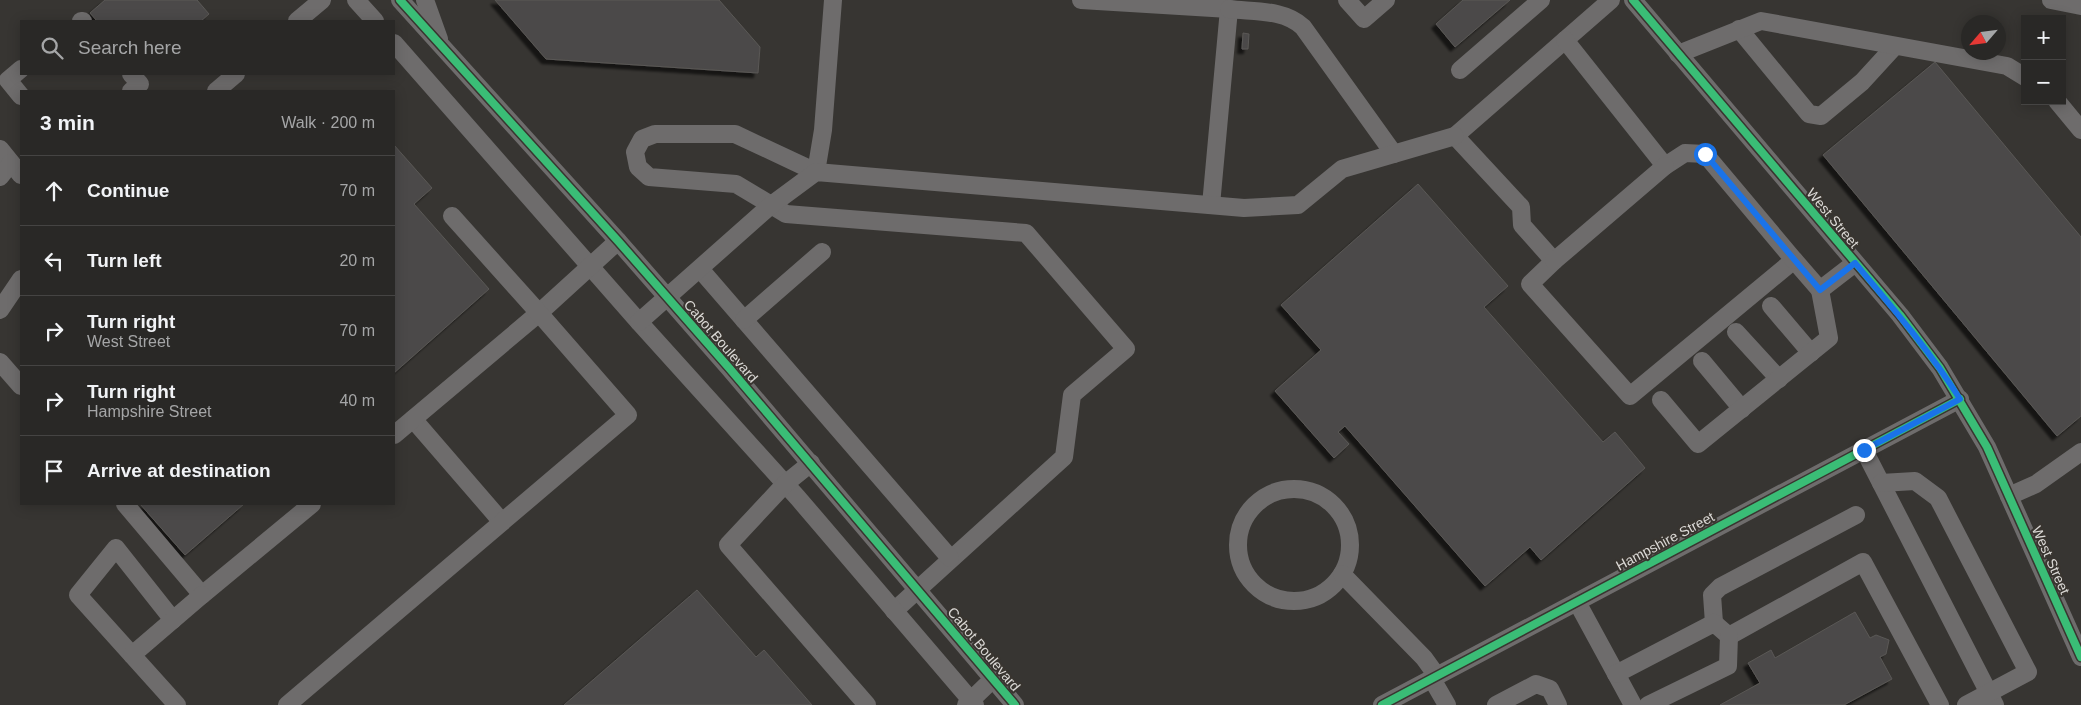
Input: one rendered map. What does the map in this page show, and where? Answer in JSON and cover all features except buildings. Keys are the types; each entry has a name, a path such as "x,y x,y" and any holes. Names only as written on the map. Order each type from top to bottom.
{"street":[{"path":"298,20 322,0"},
{"path":"356,0 374,20"},
{"name":"Cabot Boulevard","path":"400,0 668,298 811,463 1015,705"},
{"path":"425,0 441,47"},
{"path":"639,322 770,206 816,172 823,130 833,0"},
{"path":"1081,0 1229,9 1286,15 1295,19 1303,27 1394,154"},
{"path":"1347,0 1364,18 1386,0"},
{"path":"1460,70 1541,0"},
{"path":"894,611 950,558 1064,457 1072,396 1126,350 1026,233 786,214 736,184 649,177 642,173 635,160 637,145 648,135 735,134 816,172 1244,208 1298,205 1342,169 1455,136 1611,0"},
{"name":"West Street","path":"1633,0 1855,263 1928,353 1960,399 1987,447 2081,656"},
{"path":"2050,0 2076,6"},
{"path":"1212,205 1229,9"},
{"path":"1678,54 1761,21 2007,66 2021,75"},
{"path":"1739,29 1809,114 1821,116 1862,82 1895,46"},
{"path":"1565,40 1665,166"},
{"path":"395,44 590,267 785,484 971,704 993,679"},
{"path":"20,70 8,80 20,95"},
{"path":"132,75 140,84 132,90"},
{"path":"217,90 235,75"},
{"path":"2060,105 2081,130"},
{"path":"1455,136 1521,207 1522,225 1554,261"},
{"path":"1661,400 1698,444 1829,338 1820,290 1705,154 1685,153 1665,166 1554,261 1530,284 1630,396 1794,260"},
{"path":"0,177 11,162"},
{"path":"287,705 628,415 452,216"},
{"path":"395,435 539,313 618,242"},
{"path":"744,320 822,252"},
{"path":"1820,290 1855,263"},
{"path":"700,269 950,558"},
{"path":"0,310 20,280"},
{"path":"1771,306 1811,353"},
{"path":"1736,332 1778,379"},
{"path":"1702,361 1742,409"},
{"path":"0,362 20,385"},
{"name":"Hampshire Street","path":"1382,705 1960,399"},
{"path":"413,419 502,522"},
{"path":"1864,450 1992,699"},
{"path":"2009,496 2036,484 2080,454"},
{"path":"811,463 785,484 728,545 866,705"},
{"path":"1881,483 1915,481 1938,498 2028,672 1992,699 1966,705"},
{"path":"1286,489 1300,489 1313,492 1326,499 1336,508 1344,520 1348,533 1349,547 1347,561 1342,574 1333,585 1309,599 1295,601 1281,599 1262,590 1247,576 1241,563 1238,535 1242,522 1250,510 1266,496 1286,489"},
{"path":"126,505 202,595"},
{"path":"132,655 311,505"},
{"path":"1729,636 1714,623 1712,595 1720,587 1856,514"},
{"path":"173,620 116,548 78,595 177,705"},
{"path":"1729,636 1863,562 1940,705"},
{"path":"1342,574 1424,658 1446,705"},
{"path":"1577,602 1633,705"},
{"path":"1616,674 1714,623"},
{"path":"1648,705 1728,666 1729,636"},
{"path":"1496,705 1536,684 1550,689 1558,705"}],"cycle path":[{"path":"400,0 618,241 730,369 1015,705"},
{"path":"1633,0 1900,315 1940,368 1987,447 2081,657"},
{"path":"1382,705 1960,399"}],"route":[{"path":"1705,154 1820,290 1855,263 1900,316 1940,368 1960,399 1864,450"}]}
